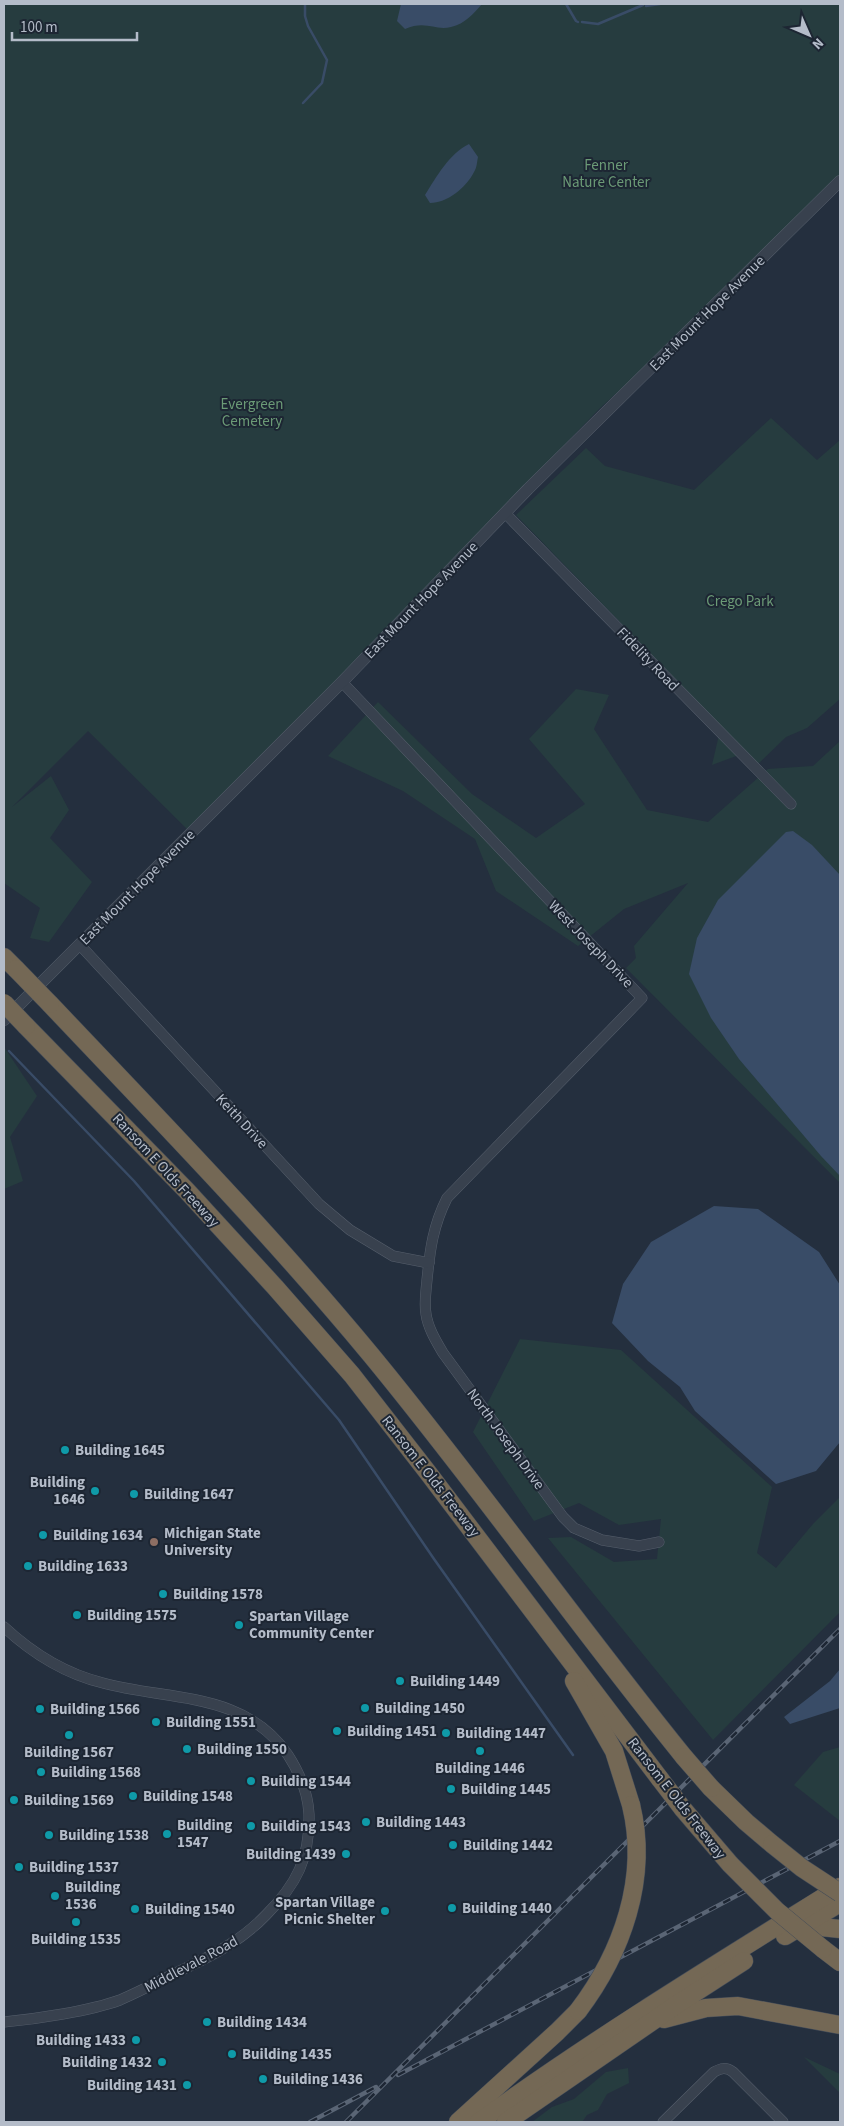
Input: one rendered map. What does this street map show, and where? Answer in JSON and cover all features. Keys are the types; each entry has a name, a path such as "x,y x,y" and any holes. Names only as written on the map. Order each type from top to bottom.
{"highway":[{"name":"Ransom E Olds Freeway","path":"10,963 239,1206 369,1352 438,1437 684,1758 746,1822 802,1868 840,1893"},
{"name":"Ransom E Olds Freeway","path":"4,1003 187,1191 313,1330 385,1417 683,1809 730,1864 777,1912 840,1962"},
{"path":"458,2122 578,2011 608,1966 628,1913 634,1887 636,1851 632,1805 620,1765 608,1739 526,1602"},
{"path":"506,2122 651,2023 672,1999 840,1887"},
{"path":"479,2122 583,2050 777,1941 840,1903"},
{"path":"777,1941 821,1927 840,1929"},
{"path":"651,2023 706,2008 738,2006 840,2025"}],"street":[{"name":"East Mount Hope Avenue","path":"4,1020 342,682 506,513 840,181"},
{"name":"Fidelity Road","path":"506,513 791,804"},
{"name":"West Joseph Drive","path":"342,682 642,998 447,1198 432,1234 429,1263"},
{"name":"Keith Drive","path":"80,945 319,1204 350,1230 393,1256 429,1263"},
{"name":"North Joseph Drive","path":"429,1263 425,1300 426,1315 442,1353 563,1517 574,1528 602,1540 639,1546 659,1542"},
{"name":"Middlevale Road","path":"4,1628 43,1657 75,1674 106,1684 208,1702 236,1710 264,1727 282,1746 299,1773 305,1792 309,1820 308,1844 299,1874 286,1894 269,1913 252,1930 238,1940 193,1965 118,2000 99,2006 4,2022"},
{"path":"663,2122 720,2068 728,2068 733,2072 783,2122"}],"green space":[{"name":"Evergreen Cemetery","path":"4,4 840,4 840,180 734,287 599,409 191,833 88,731 12,807 51,776 69,810 50,838 92,882 49,942 30,938 40,908 4,883"},
{"name":"Crego Park","path":"771,418 817,460 840,440 840,699 807,728 786,737 758,764 747,752 712,765 721,726 516,515 586,448 605,466 694,490"},
{"path":"576,689 609,695 594,729 647,810 708,822 768,769 813,766 840,741 840,1183 626,968 636,958 634,946 688,883 624,909 578,946 496,891 475,839 403,791 328,756 378,702 472,794 536,838 585,804 529,739"},
{"path":"4,1047 37,1096 10,1137 23,1181 4,1189"},
{"path":"520,1339 621,1350 772,1487 757,1553 776,1568 813,1524 840,1497 840,1612 713,1740 548,1538 571,1537 614,1562 657,1559 661,1519 619,1525 579,1503 534,1521 473,1432"},
{"path":"840,1747 840,1821 794,1785 823,1752"},
{"path":"804,2057 840,2074 840,2093"},
{"path":"628,2068 629,2083 607,2094 598,2110 587,2115 582,2122 532,2122 552,2107 574,2099 606,2072"}],"water":[{"path":"401,4 482,4 469,18 456,26 440,28 419,25 405,29 397,21"},
{"path":"469,144 478,157 476,169 471,178 455,194 443,200 430,203 425,195 439,173 455,154"},
{"path":"793,831 812,845 840,875 840,1176 739,1059 711,1018 689,974 697,938 718,900 786,832"},
{"path":"714,1206 758,1209 819,1252 840,1285 840,1442 816,1471 776,1484 695,1411 680,1387 648,1361 612,1323 623,1284 651,1242"},
{"path":"840,1669 840,1708 790,1724 784,1717 830,1681"}],"waterway":[{"path":"303,103 322,83 327,60 308,26 305,16 305,4"},
{"path":"566,4 578,22"},
{"path":"646,6 660,4"},
{"path":"582,22 598,24 643,5"},
{"path":"9,1051 134,1181 339,1420 434,1559 573,1755"}],"railway":[{"path":"346,2122 840,1629"},
{"path":"398,2075 840,1841"},
{"path":"310,2122 376,2087"}],"place":[{"name":"Building 1645","path":"65,1450"},
{"name":"Building 1646","path":"95,1491"},
{"name":"Building 1647","path":"134,1494"},
{"name":"Building 1634","path":"43,1535"},
{"name":"Michigan State University","path":"154,1542"},
{"name":"Building 1633","path":"28,1566"},
{"name":"Building 1578","path":"163,1594"},
{"name":"Building 1575","path":"77,1615"},
{"name":"Spartan Village Community Center","path":"239,1625"},
{"name":"Building 1449","path":"400,1681"},
{"name":"Building 1450","path":"365,1708"},
{"name":"Building 1566","path":"40,1709"},
{"name":"Building 1551","path":"156,1722"},
{"name":"Building 1451","path":"337,1731"},
{"name":"Building 1447","path":"446,1733"},
{"name":"Building 1567","path":"69,1735"},
{"name":"Building 1550","path":"187,1749"},
{"name":"Building 1446","path":"480,1751"},
{"name":"Building 1568","path":"41,1772"},
{"name":"Building 1544","path":"251,1781"},
{"name":"Building 1445","path":"451,1789"},
{"name":"Building 1548","path":"133,1796"},
{"name":"Building 1569","path":"14,1800"},
{"name":"Building 1443","path":"366,1822"},
{"name":"Building 1543","path":"251,1826"},
{"name":"Building 1547","path":"167,1834"},
{"name":"Building 1538","path":"49,1835"},
{"name":"Building 1442","path":"453,1845"},
{"name":"Building 1439","path":"346,1854"},
{"name":"Building 1537","path":"19,1867"},
{"name":"Building 1536","path":"55,1896"},
{"name":"Building 1440","path":"452,1908"},
{"name":"Building 1540","path":"135,1909"},
{"name":"Spartan Village Picnic Shelter","path":"385,1911"},
{"name":"Building 1535","path":"76,1922"},
{"name":"Building 1434","path":"207,2022"},
{"name":"Building 1433","path":"136,2040"},
{"name":"Building 1435","path":"232,2054"},
{"name":"Building 1432","path":"162,2062"},
{"name":"Building 1436","path":"263,2079"},
{"name":"Building 1431","path":"187,2085"}],"park label":[{"name":"Fenner Nature Center","path":"606,174"}]}
